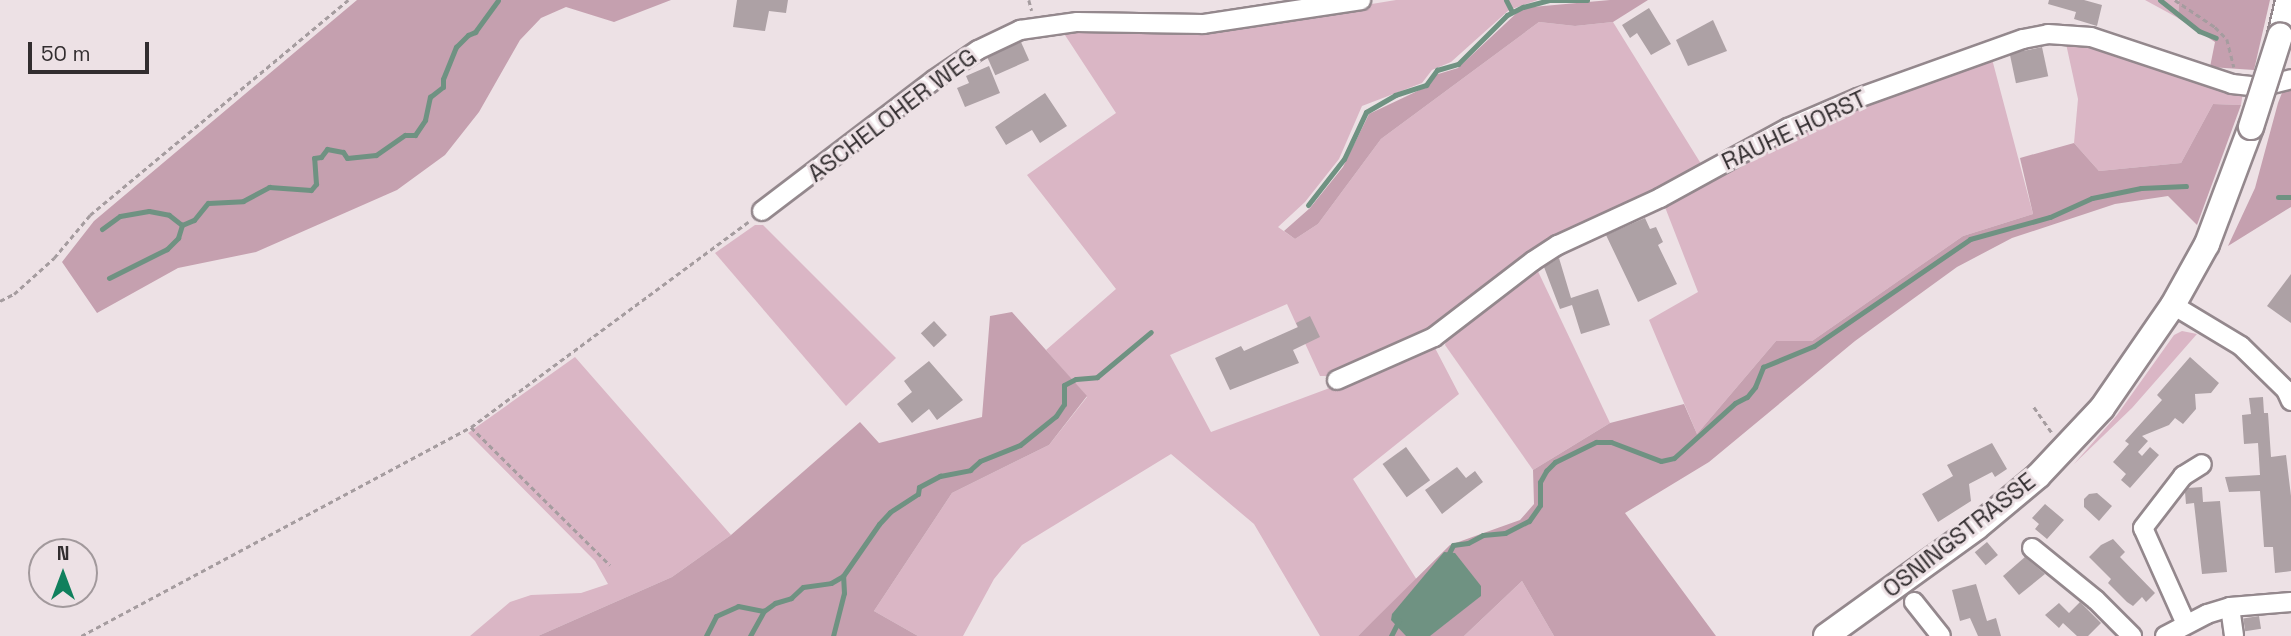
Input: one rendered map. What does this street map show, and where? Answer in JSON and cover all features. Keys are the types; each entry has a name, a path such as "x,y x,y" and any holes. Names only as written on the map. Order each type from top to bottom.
{"street":[{"name":"ASCHELOHER WEG","path":"762,211 934,80 978,50 1020,30 1077,22 1203,24 1362,0"},
{"name":"OSNINGSTRASSE","path":"1826,636 1977,527 2038,476 2102,408 2173,305 2207,244 2251,127 2286,15"},
{"name":"RAUHE HORST","path":"1336,380 1434,337 1533,261 1559,245 1660,198 1788,128 1858,98 2023,39 2048,34 2091,37 2232,84 2260,87 2291,79"},
{"path":"2173,305 2241,346 2289,393"},
{"path":"2186,624 2143,528 2183,476 2202,464"},
{"path":"2032,548 2096,600 2132,636"},
{"path":"1914,601 1941,636"},
{"path":"2165,636 2186,624 2230,607 2291,602"},
{"path":"2230,607 2234,636"}],"path":[{"path":"0,301 14,294 54,258 90,215 348,0"},
{"path":"2175,0 2215,27 2227,39 2233,54 2232,84"},
{"path":"81,636 471,427 762,211"},
{"path":"2034,407 2063,450"},
{"path":"471,427 610,565"}],"shaded area":[{"path":"357,0 671,0 614,22 566,7 541,18 520,40 479,112 445,155 397,190 256,252 178,268 97,313 62,262 94,221"},
{"path":"1396,0 1538,0 1509,10 1451,62 1432,70 1422,83 1362,106 1339,159 1305,202 1278,227 1295,239 1318,224 1381,139 1539,22 1575,26 1613,22 1703,167 1414,341 1333,376 1320,376 1287,304 1170,355 1211,432 1327,389 1428,346 1435,348 1459,394 1353,479 1417,580 1358,636 1320,636 1254,524 1171,454 1022,545 994,579 963,636 918,636 874,611 952,493 1049,445 1087,397 1046,350 1116,289 1027,175 1116,113 1061,29 1317,13"},
{"path":"1610,0 1648,0 1613,22 1575,26 1539,22 1381,139 1318,224 1295,239 1284,231 1310,208 1343,167 1369,114 1428,86 1435,75 1458,68 1522,8"},
{"path":"2145,0 2179,0 2178,18"},
{"path":"2179,0 2270,0 2254,70 2210,67 2215,42 2178,18"},
{"path":"2065,39 2102,46 2243,92 2241,105 2213,104 2181,163 2099,171 2074,143 2078,99"},
{"path":"1992,59 2033,214 1963,236 1812,341 1776,341 1697,434 1649,320 1698,292 1663,202 1789,133 1862,102"},
{"path":"2291,70 2291,207 2228,246 2255,188 2278,103"},
{"path":"2213,104 2241,105 2197,225 2168,196 2115,204 2012,238 1957,267 1855,341 1709,462 1625,513 1716,636 1554,636 1522,581 1464,636 1358,636 1450,545 1520,520 1534,504 1533,470 1610,423 1684,404 1697,434 1776,341 1812,341 1963,236 2033,214 2020,158 2074,143 2099,171 2181,163"},
{"path":"755,225 763,225 896,358 846,406 715,253"},
{"path":"1534,263 1610,423 1533,470 1445,345 1448,332"},
{"path":"1012,312 1087,396 1049,445 952,493 874,611 918,636 538,636 672,577 731,535 860,422 879,443 982,417 990,316"},
{"path":"2182,331 2197,334 2132,408 2074,464 2117,415 2174,335"},
{"path":"575,357 731,535 672,577 538,636 470,636 510,602 531,595 581,593 608,584 595,561 468,433"},
{"path":"1444,552 1455,553 1481,586 1481,596 1430,636 1406,636 1391,620 1392,614"},
{"path":"1522,581 1554,636 1464,636"}],"building":[{"path":"737,0 788,0 786,13 769,11 765,31 733,27"},
{"path":"2049,0 2084,0 2102,5 2097,26 2074,19 2076,12 2048,4"},
{"path":"1649,8 1671,44 1651,55 1637,33 1630,38 1622,25"},
{"path":"1713,20 1727,51 1688,66 1676,40"},
{"path":"1021,42 1029,60 995,75 987,57"},
{"path":"2042,47 2048,76 2016,83 2010,54"},
{"path":"989,66 1000,93 965,107 957,88 969,83 966,76"},
{"path":"1045,93 1067,126 1040,143 1032,130 1006,145 995,127"},
{"path":"1645,218 1650,229 1656,227 1663,242 1658,245 1677,284 1638,302 1606,235"},
{"path":"1559,258 1571,298 1598,289 1610,325 1581,334 1572,305 1560,309 1544,267"},
{"path":"2291,274 2291,323 2267,306"},
{"path":"1310,316 1320,337 1293,350 1299,363 1230,390 1215,358 1241,346 1244,351 1298,327 1296,323"},
{"path":"934,321 947,335 934,347 921,333"},
{"path":"2190,357 2219,383 2211,393 2195,394 2196,409 2183,424 2175,418 2169,425 2142,436 2148,441 2138,452 2142,456 2150,447 2159,455 2130,488 2121,480 2126,474 2113,462 2129,444 2125,441 2162,400 2157,395"},
{"path":"929,361 963,400 937,420 929,409 912,423 897,404 912,392 904,381"},
{"path":"2263,397 2264,413 2268,413 2271,457 2286,455 2291,496 2291,571 2275,573 2273,547 2264,547 2260,491 2229,492 2225,477 2260,475 2258,443 2244,444 2242,415 2251,414 2249,398"},
{"path":"1992,443 2007,469 1995,477 1992,472 1969,484 1971,501 1938,522 1922,494 1953,476 1947,465"},
{"path":"1406,447 1430,480 1407,497 1383,464"},
{"path":"1457,467 1466,478 1475,471 1483,482 1442,514 1425,490"},
{"path":"2202,487 2203,502 2220,501 2227,572 2202,574 2194,503 2186,504 2185,492 2188,488"},
{"path":"2097,493 2112,506 2099,521 2084,507 2084,499 2089,494"},
{"path":"2045,504 2064,520 2047,539 2035,529 2039,524 2032,518"},
{"path":"2113,539 2125,552 2120,557 2155,593 2146,602 2142,597 2133,606 2127,602 2108,583 2111,579 2089,557 2101,545"},
{"path":"1987,542 1998,555 1986,565 1975,552"},
{"path":"2025,557 2045,574 2019,595 2003,576"},
{"path":"1976,584 1987,621 1996,618 2001,636 1978,636 1970,618 1960,621 1952,590"},
{"path":"2080,602 2101,623 2088,636 2077,636 2063,623 2059,628 2045,615 2059,603 2069,613"},
{"path":"2259,616 2261,629 2245,631 2243,619"}],"waterway":[{"path":"109,278 167,249 178,238 182,225 194,220 208,203 243,201 269,187 311,190 316,184 314,158 321,157 327,149 343,152 347,158 376,155 405,135 415,135 425,120 430,97 443,87 443,79 456,47 475,32 498,0"},
{"path":"1506,0 1512,12"},
{"path":"1308,205 1344,159 1366,112 1395,95 1426,85 1437,70 1458,64 1507,15 1523,7 1549,0 1587,0"},
{"path":"2160,0 2199,31 2216,38"},
{"path":"1447,557 1453,545 1468,543 1483,535 1505,533 1529,521 1540,505 1540,482 1546,471 1555,462 1596,442 1611,442 1661,461 1674,458 1735,403 1747,397 1755,387 1763,367 1814,346 1970,239 2050,217 2092,198 2141,188 2186,186"},
{"path":"2278,197 2291,197"},
{"path":"102,229 120,216 149,211 169,215 182,225"},
{"path":"750,636 764,611 775,603 791,598 803,587 831,583 843,576 879,524 890,512 918,494 919,487 940,476 970,470 980,461 1020,445 1056,416 1064,404 1064,385 1076,379 1097,377 1151,332"},
{"path":"833,636 844,593 843,576"},
{"path":"706,636 716,616 738,606 764,611"},
{"path":"1391,636 1399,620"}]}
